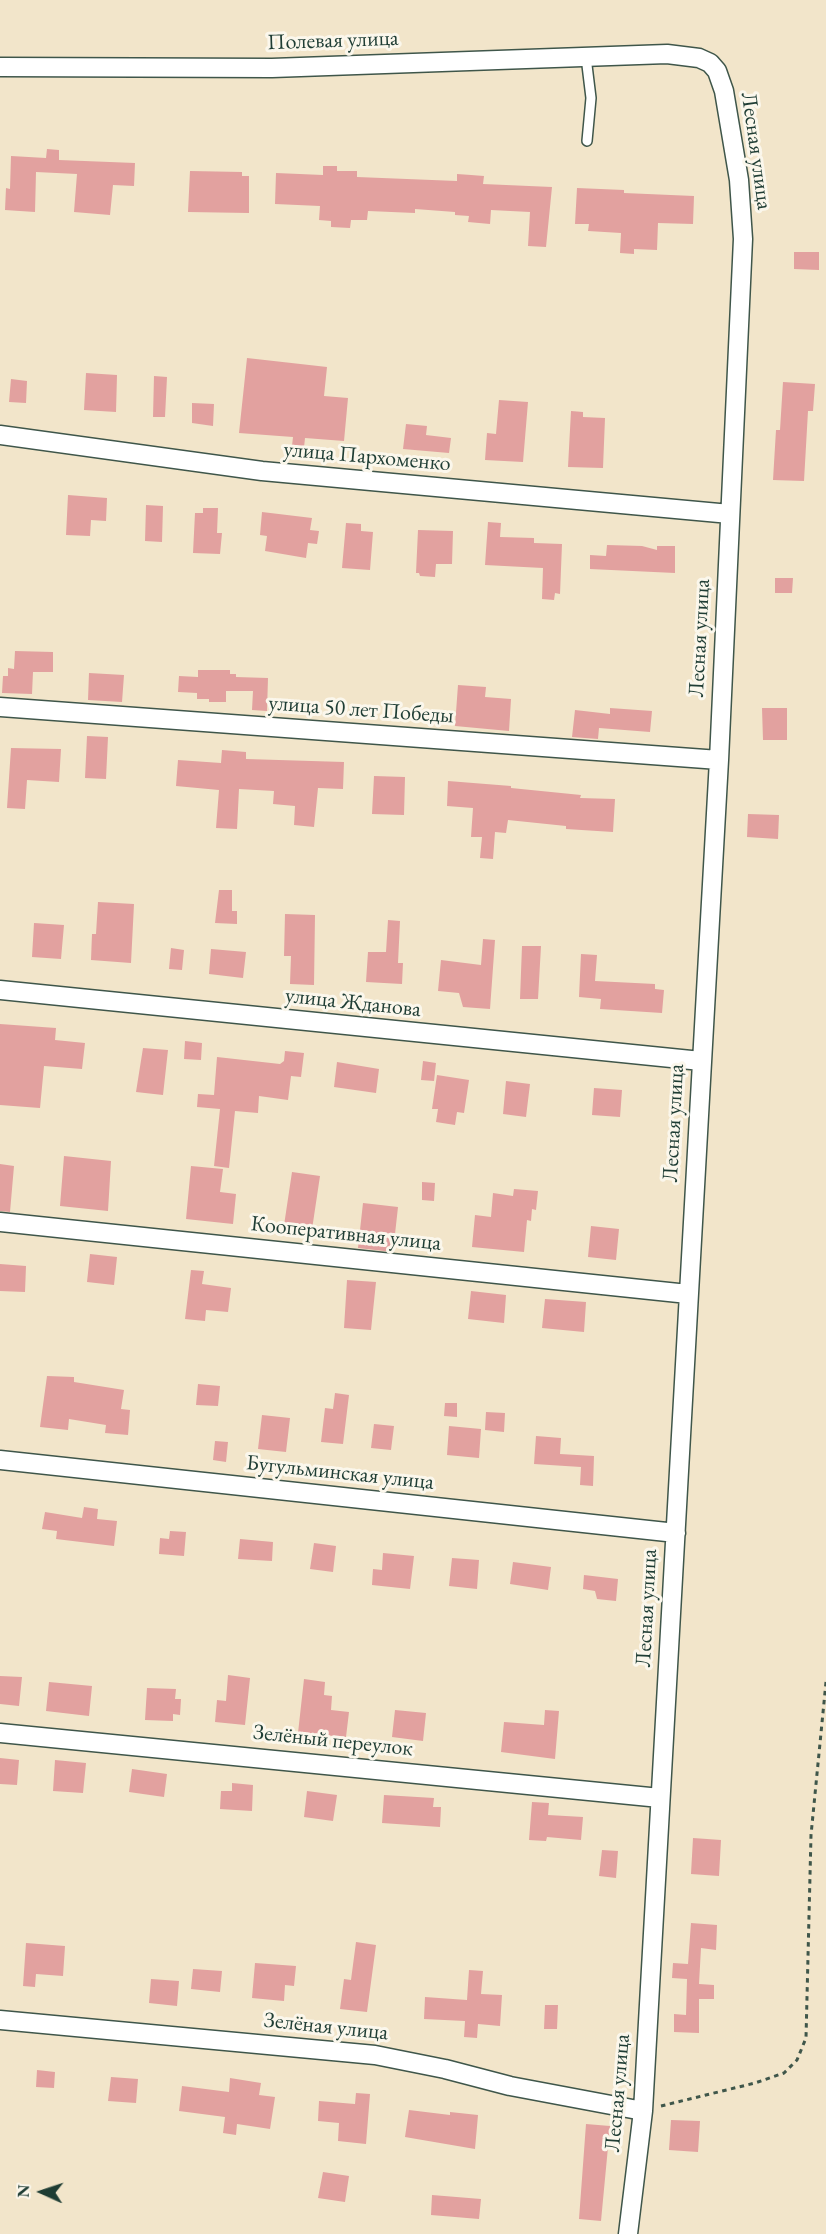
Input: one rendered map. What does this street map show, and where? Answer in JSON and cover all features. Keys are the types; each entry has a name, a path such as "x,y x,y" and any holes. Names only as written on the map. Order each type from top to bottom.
{"street":[{"name":"Полевая улица","path":"0,68 272,68 666,54"},
{"name":"Лесная улица","path":"628,2234 643,2111 719,760 743,239 739,180 724,91 717,71 710,63 699,58 666,54"},
{"name":"улица Пархоменко","path":"0,435 262,471 730,514"},
{"name":"улица 50 лет Победы","path":"0,707 719,760"},
{"name":"улица Жданова","path":"0,990 701,1062"},
{"name":"Кооперативная улица","path":"0,1222 688,1294"},
{"name":"Бугульминская улица","path":"0,1460 676,1533"},
{"name":"Зелёный переулок","path":"0,1732 660,1798"},
{"name":"Зелёная улица","path":"0,2020 375,2055 445,2068 510,2086 643,2111"}],"lane":[{"path":"586,57 591,98 587,141"}],"path":[{"path":"643,2111 755,2083 784,2073 797,2060 806,2038 810,1835 826,1682"}],"building":[{"path":"47,149 59,150 59,160 135,163 134,186 113,185 110,215 74,212 77,174 36,172 35,212 5,210 6,188 10,189 11,156 46,158"},
{"path":"323,166 337,166 337,171 357,171 357,177 457,181 457,174 484,176 483,184 552,187 546,247 528,246 530,212 491,210 490,224 468,222 469,216 455,215 455,212 415,209 415,213 368,211 367,220 351,220 350,228 331,227 331,221 319,220 320,206 275,204 276,173 323,175"},
{"path":"190,171 242,172 242,176 249,176 249,213 188,212"},
{"path":"577,188 694,196 693,224 658,223 657,250 634,249 634,254 620,253 621,233 588,231 589,224 575,224"},
{"path":"794,252 819,252 819,270 794,269"},
{"path":"247,358 327,367 324,396 348,398 344,441 305,438 303,457 291,455 293,437 239,433"},
{"path":"86,373 117,375 116,412 84,410"},
{"path":"154,376 167,377 165,417 153,417"},
{"path":"11,379 27,381 26,403 9,402"},
{"path":"783,382 815,384 813,411 808,411 804,481 773,480 776,430 780,430"},
{"path":"499,400 528,402 523,462 485,460 487,433 496,434"},
{"path":"192,403 214,404 213,426 192,423"},
{"path":"571,411 583,412 583,417 605,418 603,468 568,467"},
{"path":"406,424 427,426 426,435 451,438 449,453 403,449"},
{"path":"68,495 107,498 106,521 91,520 90,536 66,535"},
{"path":"146,505 163,506 162,542 145,541"},
{"path":"203,508 218,508 217,533 222,533 220,554 193,553 195,513 203,513"},
{"path":"262,512 312,518 310,530 319,531 317,544 308,543 306,558 265,551 267,536 260,535"},
{"path":"488,522 501,523 500,537 534,538 534,543 562,544 560,594 555,593 554,600 542,599 543,568 485,565"},
{"path":"346,523 361,524 361,531 373,532 370,570 342,568"},
{"path":"418,530 453,531 452,564 436,564 435,577 420,576 416,573"},
{"path":"607,545 642,546 657,550 657,546 675,546 675,573 590,569 590,555 606,556"},
{"path":"775,578 793,578 792,593 775,593"},
{"path":"15,651 53,652 53,672 33,672 32,694 2,693 3,676 8,676 8,668 14,669"},
{"path":"198,670 230,670 230,674 236,674 236,677 268,678 267,711 252,710 253,691 226,691 226,702 209,702 209,699 197,699 197,693 178,692 179,676 198,677"},
{"path":"89,673 124,675 122,702 88,700"},
{"path":"458,685 486,687 485,697 511,699 509,731 455,726"},
{"path":"610,708 652,711 650,732 599,728 598,739 572,737 575,710 610,714"},
{"path":"762,708 787,708 787,740 763,740"},
{"path":"87,736 108,737 106,779 85,778"},
{"path":"11,748 61,749 59,782 27,780 25,809 7,808"},
{"path":"222,750 246,752 246,759 344,762 343,789 318,788 314,827 294,825 295,806 273,804 274,791 239,789 237,829 216,828 219,790 176,786 178,760 221,763"},
{"path":"374,776 405,777 404,815 372,814"},
{"path":"448,781 581,795 580,798 615,799 613,832 566,829 566,826 508,820 506,833 495,832 493,859 480,858 482,837 471,837 473,808 447,806"},
{"path":"748,814 779,815 778,839 747,837"},
{"path":"219,890 232,890 232,911 237,911 237,924 215,923"},
{"path":"98,902 134,904 131,963 91,960 92,934 96,934"},
{"path":"285,914 315,915 314,985 290,984 291,956 284,956"},
{"path":"388,920 400,921 398,963 403,963 402,984 366,982 368,952 386,952"},
{"path":"34,923 64,925 61,959 32,957"},
{"path":"483,939 495,940 490,1009 463,1007 459,993 438,991 441,960 481,965"},
{"path":"522,946 541,946 538,999 520,999"},
{"path":"171,948 184,950 182,970 169,969"},
{"path":"211,949 246,952 243,978 209,974"},
{"path":"581,954 597,955 595,981 655,984 655,989 664,990 662,1013 600,1009 601,999 579,997"},
{"path":"0,1024 56,1028 55,1040 85,1043 82,1069 44,1066 40,1108 0,1105"},
{"path":"185,1041 202,1043 201,1060 184,1059"},
{"path":"143,1048 168,1050 163,1095 136,1092"},
{"path":"285,1051 304,1053 301,1077 291,1076 288,1100 259,1096 258,1113 235,1111 229,1168 214,1166 220,1109 197,1107 198,1094 214,1095 217,1057 280,1064 284,1061"},
{"path":"423,1061 436,1063 434,1081 421,1080"},
{"path":"337,1062 379,1069 376,1093 334,1087"},
{"path":"437,1075 469,1080 464,1113 457,1112 455,1125 436,1122 438,1109 432,1109"},
{"path":"506,1081 530,1084 526,1117 503,1114"},
{"path":"594,1088 622,1090 620,1117 592,1115"},
{"path":"64,1156 111,1161 108,1211 60,1206"},
{"path":"0,1164 14,1166 10,1212 0,1211"},
{"path":"191,1166 223,1169 220,1192 236,1194 233,1224 186,1219"},
{"path":"292,1172 320,1176 311,1236 283,1232"},
{"path":"422,1182 435,1183 434,1201 422,1200"},
{"path":"514,1189 538,1191 536,1210 532,1209 531,1221 527,1220 524,1252 472,1247 475,1215 491,1217 493,1193 513,1196"},
{"path":"363,1203 398,1207 393,1252 358,1248"},
{"path":"591,1226 619,1229 616,1260 588,1257"},
{"path":"90,1254 117,1257 114,1285 87,1282"},
{"path":"0,1264 26,1266 25,1292 0,1291"},
{"path":"191,1270 204,1271 202,1284 231,1288 228,1312 206,1310 205,1321 185,1319"},
{"path":"347,1280 376,1282 371,1330 344,1328"},
{"path":"471,1291 506,1295 504,1323 468,1319"},
{"path":"545,1299 586,1302 584,1332 542,1328"},
{"path":"47,1376 74,1377 74,1382 124,1390 121,1409 130,1410 128,1435 105,1433 106,1425 69,1419 68,1430 40,1427"},
{"path":"198,1384 220,1386 218,1406 196,1405"},
{"path":"335,1393 349,1395 343,1444 321,1442 325,1408 333,1409"},
{"path":"445,1403 457,1403 457,1417 444,1416"},
{"path":"486,1412 505,1413 504,1432 485,1430"},
{"path":"262,1415 290,1418 286,1452 258,1449"},
{"path":"374,1424 394,1426 391,1450 371,1448"},
{"path":"449,1426 481,1429 479,1458 447,1455"},
{"path":"536,1436 561,1438 560,1454 594,1456 593,1486 580,1485 581,1467 534,1464"},
{"path":"215,1441 228,1442 226,1462 213,1460"},
{"path":"84,1507 98,1509 97,1519 117,1521 114,1546 56,1539 57,1531 42,1529 45,1512 82,1518"},
{"path":"170,1531 186,1532 184,1556 159,1554 160,1538 169,1539"},
{"path":"240,1539 273,1542 272,1561 238,1559"},
{"path":"314,1543 336,1546 333,1572 310,1569"},
{"path":"383,1553 414,1556 410,1589 372,1585 373,1569 382,1570"},
{"path":"452,1558 479,1560 477,1589 449,1586"},
{"path":"513,1562 551,1567 548,1590 510,1584"},
{"path":"584,1575 618,1579 616,1601 597,1599 595,1591 583,1589"},
{"path":"228,1675 250,1678 245,1725 215,1722 217,1700 226,1701"},
{"path":"0,1676 22,1677 19,1706 0,1704"},
{"path":"304,1679 325,1682 324,1695 332,1696 331,1710 349,1712 346,1737 298,1733"},
{"path":"49,1682 92,1686 89,1716 46,1711"},
{"path":"147,1688 176,1689 175,1699 181,1699 180,1715 173,1714 173,1721 145,1720"},
{"path":"395,1710 426,1713 423,1741 392,1737"},
{"path":"545,1710 559,1711 555,1759 501,1752 504,1722 544,1725"},
{"path":"0,1758 19,1760 17,1785 0,1784"},
{"path":"55,1760 86,1763 83,1793 53,1791"},
{"path":"132,1769 167,1774 164,1797 129,1792"},
{"path":"232,1783 253,1785 252,1811 220,1809 221,1791 232,1791"},
{"path":"307,1791 337,1795 333,1821 304,1817"},
{"path":"384,1795 434,1798 433,1807 441,1807 440,1827 382,1823"},
{"path":"532,1802 549,1803 548,1815 583,1817 581,1840 547,1837 546,1841 529,1840"},
{"path":"693,1838 721,1840 719,1876 691,1874"},
{"path":"602,1850 618,1851 616,1878 599,1876"},
{"path":"691,1923 717,1925 716,1950 701,1948 699,1984 714,1985 714,1999 699,1999 699,2033 674,2032 674,2014 686,2015 687,1979 672,1978 673,1963 688,1964"},
{"path":"356,1942 376,1945 367,2012 340,2009 344,1979 351,1980"},
{"path":"26,1943 65,1946 63,1976 36,1974 35,1987 23,1986"},
{"path":"255,1963 296,1966 294,1986 285,1985 284,2001 252,1998"},
{"path":"193,1969 222,1971 220,1992 191,1989"},
{"path":"469,1970 483,1971 481,1994 502,1995 500,2026 478,2024 477,2038 464,2037 465,2021 424,2019 425,1997 467,2000"},
{"path":"151,1979 179,1981 177,2006 149,2003"},
{"path":"545,2005 558,2005 557,2029 544,2029"},
{"path":"37,2070 55,2072 54,2088 36,2087"},
{"path":"111,2077 138,2079 136,2103 108,2101"},
{"path":"230,2078 261,2083 259,2095 275,2097 270,2129 237,2124 236,2135 223,2133 225,2117 179,2111 182,2086 229,2092"},
{"path":"356,2093 370,2094 366,2144 338,2141 339,2123 318,2121 319,2101 355,2104"},
{"path":"409,2110 450,2115 450,2112 478,2115 475,2149 405,2137"},
{"path":"671,2120 700,2121 698,2152 669,2150"},
{"path":"586,2124 610,2126 601,2221 579,2219"},
{"path":"323,2172 349,2176 345,2202 318,2198"},
{"path":"432,2195 481,2199 479,2219 431,2215"}]}
